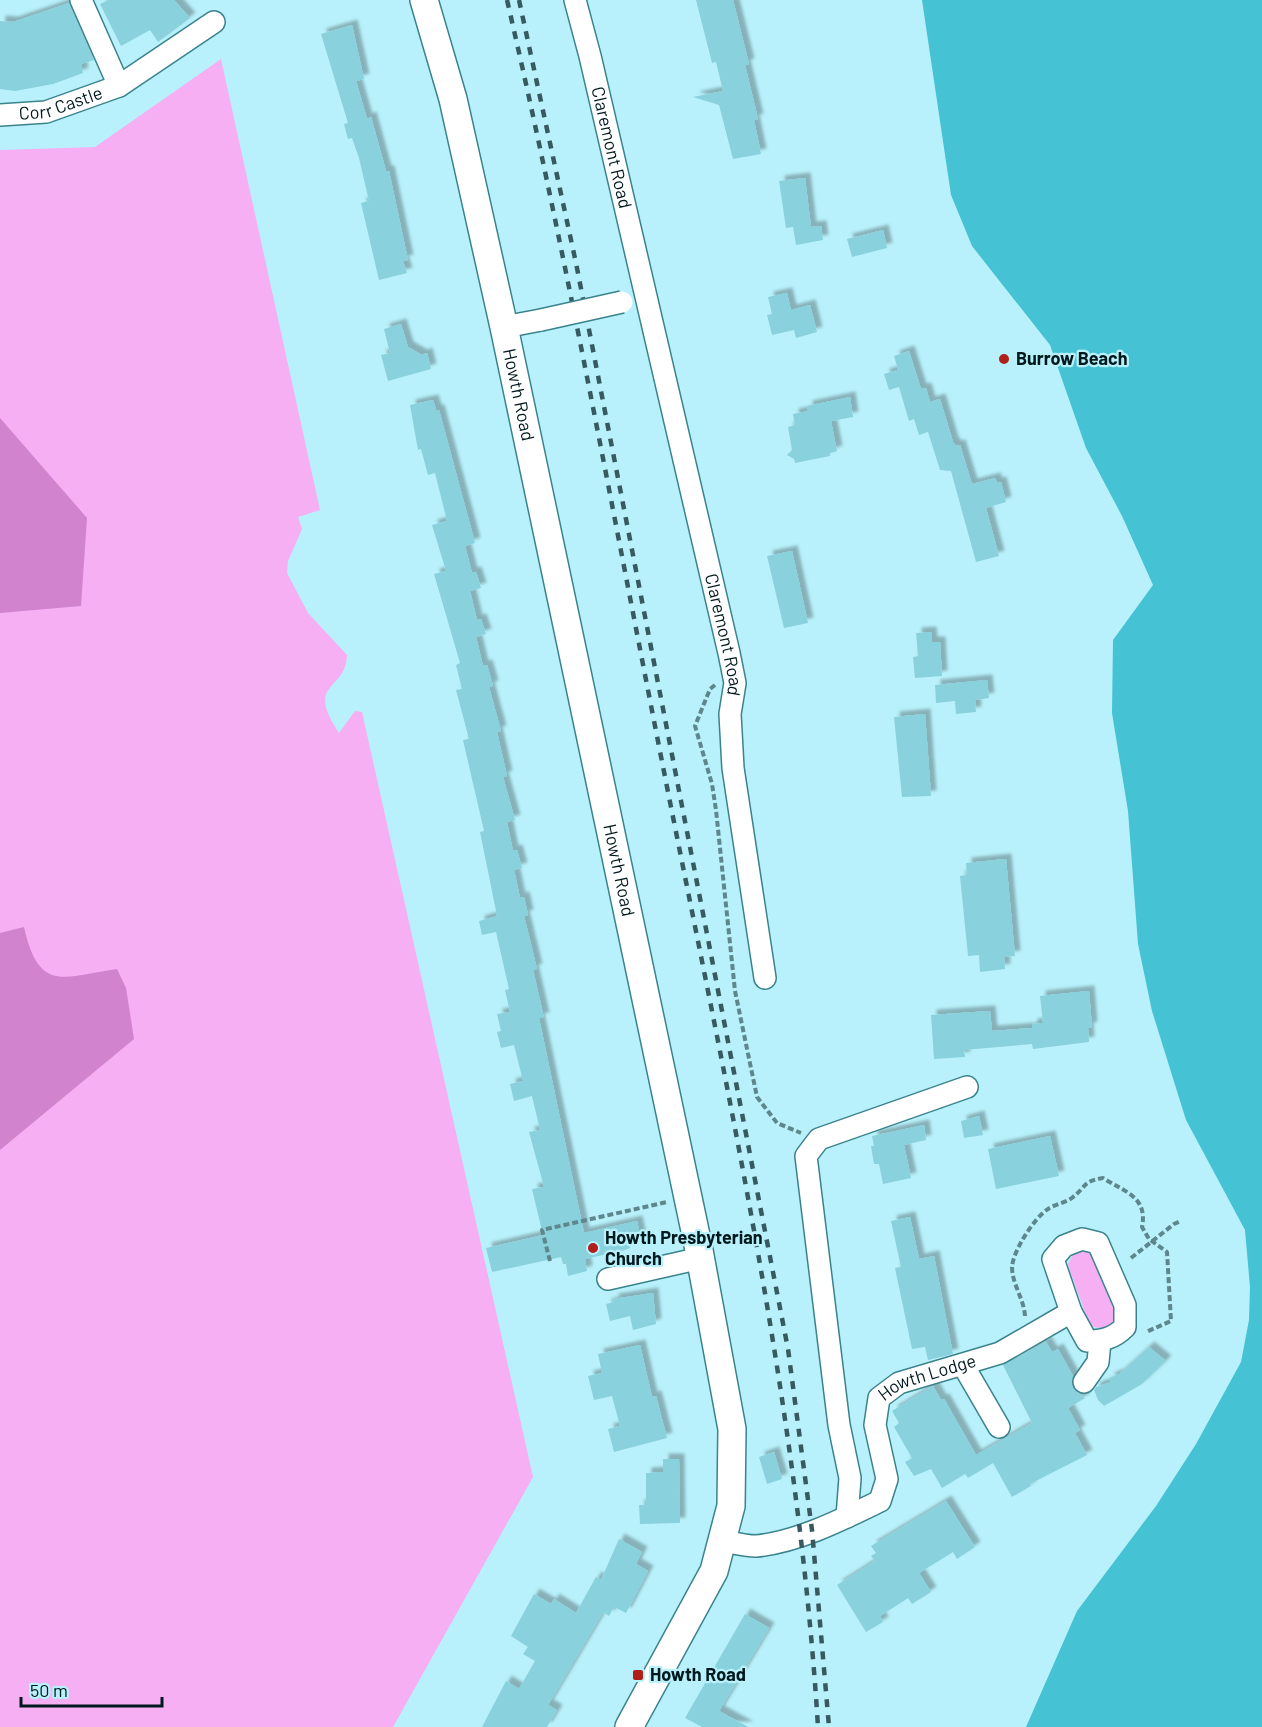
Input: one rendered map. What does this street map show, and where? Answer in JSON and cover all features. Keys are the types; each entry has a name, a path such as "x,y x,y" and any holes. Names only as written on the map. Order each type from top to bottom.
{"main road":[{"name":"Howth Road","path":"424,0 453,99 504,327 701,1258 732,1429 731,1506 724,1541 706,1588 628,1727"}],"street":[{"name":"Corr Castle","path":"81,0 119,86"},
{"name":"Claremont Road","path":"574,0 590,56 710,566 735,683 730,714 733,768 765,978"},
{"name":"Corr Castle","path":"0,116 46,112 119,86 214,22"},
{"path":"504,327 645,297"},
{"path":"724,1541 755,1546 783,1540 847,1517 850,1478 839,1425 807,1156 819,1139 967,1087"},
{"path":"1082,1239 1098,1243 1125,1305 1125,1327 1117,1335 1100,1341 1087,1341 1071,1312 1053,1259 1064,1246 1082,1239"},
{"path":"608,1279 701,1258"},
{"name":"Howth Lodge","path":"847,1517 880,1501 887,1479 875,1425 879,1398 898,1383 1000,1353 1071,1312"},
{"path":"1084,1382 1098,1362 1100,1341"},
{"path":"963,1365 999,1427"}],"path":[{"path":"550,1261 542,1230 671,1201"},
{"path":"1131,1258 1174,1224 1182,1221"}],"shaded area":[{"path":"221,59 320,510 298,517 302,529 288,561 287,573 308,613 347,655 345,667 326,695 325,704 339,733 355,711 362,712 533,1477 393,1727 0,1727 0,150 95,147"},
{"path":"0,418 87,518 81,606 0,613"},
{"path":"24,927 30,949 46,972 69,977 117,969 126,988 134,1039 0,1150 0,933"},
{"path":"1083,1248 1096,1252 1119,1312 1117,1323 1109,1330 1090,1326 1070,1271 1068,1264 1075,1253"}],"water":[{"path":"922,0 1262,0 1262,1727 1026,1727 1077,1611 1156,1506 1196,1444 1241,1362 1249,1320 1250,1287 1245,1230 1186,1120 1152,1011 1138,944 1128,811 1112,713 1113,640 1153,585 1122,516 1086,448 1050,345 972,246 951,195"}],"building":[{"path":"109,0 174,0 190,18 158,42 150,30 121,46 100,4"},
{"path":"696,0 733,0 749,64 745,65 758,119 754,120 761,154 733,159 719,105 693,97 723,91 716,62 712,63"},
{"path":"69,3 94,60 81,64 83,73 53,84 15,91 0,89 0,21 13,22"},
{"path":"352,25 364,79 356,81 367,119 371,117 386,171 389,171 408,260 403,261 407,273 379,280 361,203 369,201 359,158 352,138 348,139 344,124 348,123 321,34"},
{"path":"805,178 811,227 821,226 823,240 796,245 793,227 786,228 779,181"},
{"path":"883,230 887,248 852,257 847,239"},
{"path":"787,293 791,310 810,305 817,332 796,338 794,330 772,335 767,315 772,314 768,297"},
{"path":"401,324 408,347 422,355 427,353 431,369 388,381 381,355 390,353 384,329"},
{"path":"909,351 921,389 926,388 930,402 940,399 953,442 956,446 960,445 972,484 995,478 997,483 1001,482 1006,502 986,508 999,556 976,562 951,471 940,470 928,432 919,435 914,419 909,421 899,387 889,390 884,374 898,370 894,356"},
{"path":"850,397 853,417 831,421 837,451 830,453 830,456 795,463 794,459 787,455 792,450 788,427 795,425 793,414 808,411 807,406"},
{"path":"433,400 436,410 439,410 475,543 465,546 472,573 476,572 481,588 470,591 477,620 481,619 486,634 476,637 483,666 487,665 493,686 489,687 501,731 497,732 507,776 503,777 515,820 507,822 513,851 517,850 522,868 514,870 520,898 524,897 528,915 524,916 537,969 533,970 544,1018 539,1018 584,1233 637,1221 641,1240 629,1242 630,1248 625,1250 585,1259 587,1271 568,1276 566,1264 563,1264 561,1257 492,1272 486,1248 543,1235 532,1189 544,1187 529,1132 540,1130 532,1096 514,1101 510,1084 523,1081 514,1045 501,1048 497,1032 501,1031 497,1014 510,1012 505,990 509,989 496,932 482,935 479,921 497,916 480,832 484,831 463,740 469,739 456,690 462,689 456,665 460,663 434,574 446,571 432,525 447,521 435,473 428,475 421,449 418,450 410,405"},
{"path":"792,551 808,623 784,628 767,556"},
{"path":"931,632 932,642 940,642 942,676 915,678 913,657 918,656 916,633"},
{"path":"987,680 989,698 975,700 976,712 956,714 955,701 936,703 935,685"},
{"path":"925,714 931,796 902,797 894,717"},
{"path":"1006,859 1015,956 1004,957 1005,969 980,972 979,955 968,956 960,876 967,875 966,863"},
{"path":"1089,991 1092,1027 1088,1028 1089,1042 1033,1049 1032,1044 964,1050 965,1057 934,1059 931,1015 990,1011 992,1031 1032,1028 1032,1024 1043,1023 1040,996"},
{"path":"979,1116 983,1135 964,1138 961,1121"},
{"path":"924,1125 926,1140 904,1145 911,1178 883,1184 879,1164 874,1164 872,1136"},
{"path":"1050,1136 1059,1176 996,1189 988,1149"},
{"path":"910,1217 919,1259 934,1256 953,1354 928,1360 925,1347 912,1349 895,1268 901,1267 891,1221"},
{"path":"653,1293 656,1324 633,1330 630,1316 610,1321 606,1304 614,1302 613,1299"},
{"path":"1046,1342 1052,1352 1058,1349 1073,1376 1073,1388 1085,1398 1068,1408 1080,1430 1075,1433 1087,1455 1030,1484 1031,1486 1012,1497 993,1463 968,1478 965,1474 942,1488 931,1469 914,1476 905,1462 912,1458 894,1427 899,1423 892,1411 933,1386 941,1400 944,1399 976,1455 1032,1423 1003,1365"},
{"path":"640,1345 652,1397 656,1396 667,1438 614,1452 608,1429 620,1426 612,1396 594,1400 588,1376 602,1373 598,1354"},
{"path":"1149,1347 1166,1361 1142,1384 1104,1406 1098,1400 1094,1390 1096,1387 1111,1382 1109,1378 1119,1374"},
{"path":"774,1452 782,1479 767,1484 759,1457"},
{"path":"663,1459 679,1459 680,1523 640,1524 639,1505 646,1505 646,1473 663,1472"},
{"path":"946,1501 975,1547 957,1559 953,1552 919,1573 931,1592 912,1604 908,1598 880,1616 883,1622 866,1632 837,1585 875,1561 871,1556 876,1553 871,1546"},
{"path":"619,1539 642,1552 636,1564 648,1571 626,1613 614,1607 609,1616 603,1612 548,1705 557,1710 547,1727 482,1727 506,1681 519,1689 535,1661 523,1654 528,1647 511,1636 534,1594 551,1604 554,1599 576,1613 596,1577 601,1580"},
{"path":"745,1614 769,1628 719,1711 748,1727 702,1727 685,1718"}],"railway":[{"path":"507,0 573,307 741,1160 780,1385 796,1499 809,1613 818,1727"},
{"path":"519,0 576,263 788,1349 812,1530 829,1727"}],"place":[{"name":"Burrow Beach","path":"1004,359"},
{"name":"Howth Presbyterian Church","path":"593,1248"},
{"name":"Howth Road","path":"638,1675"}]}
